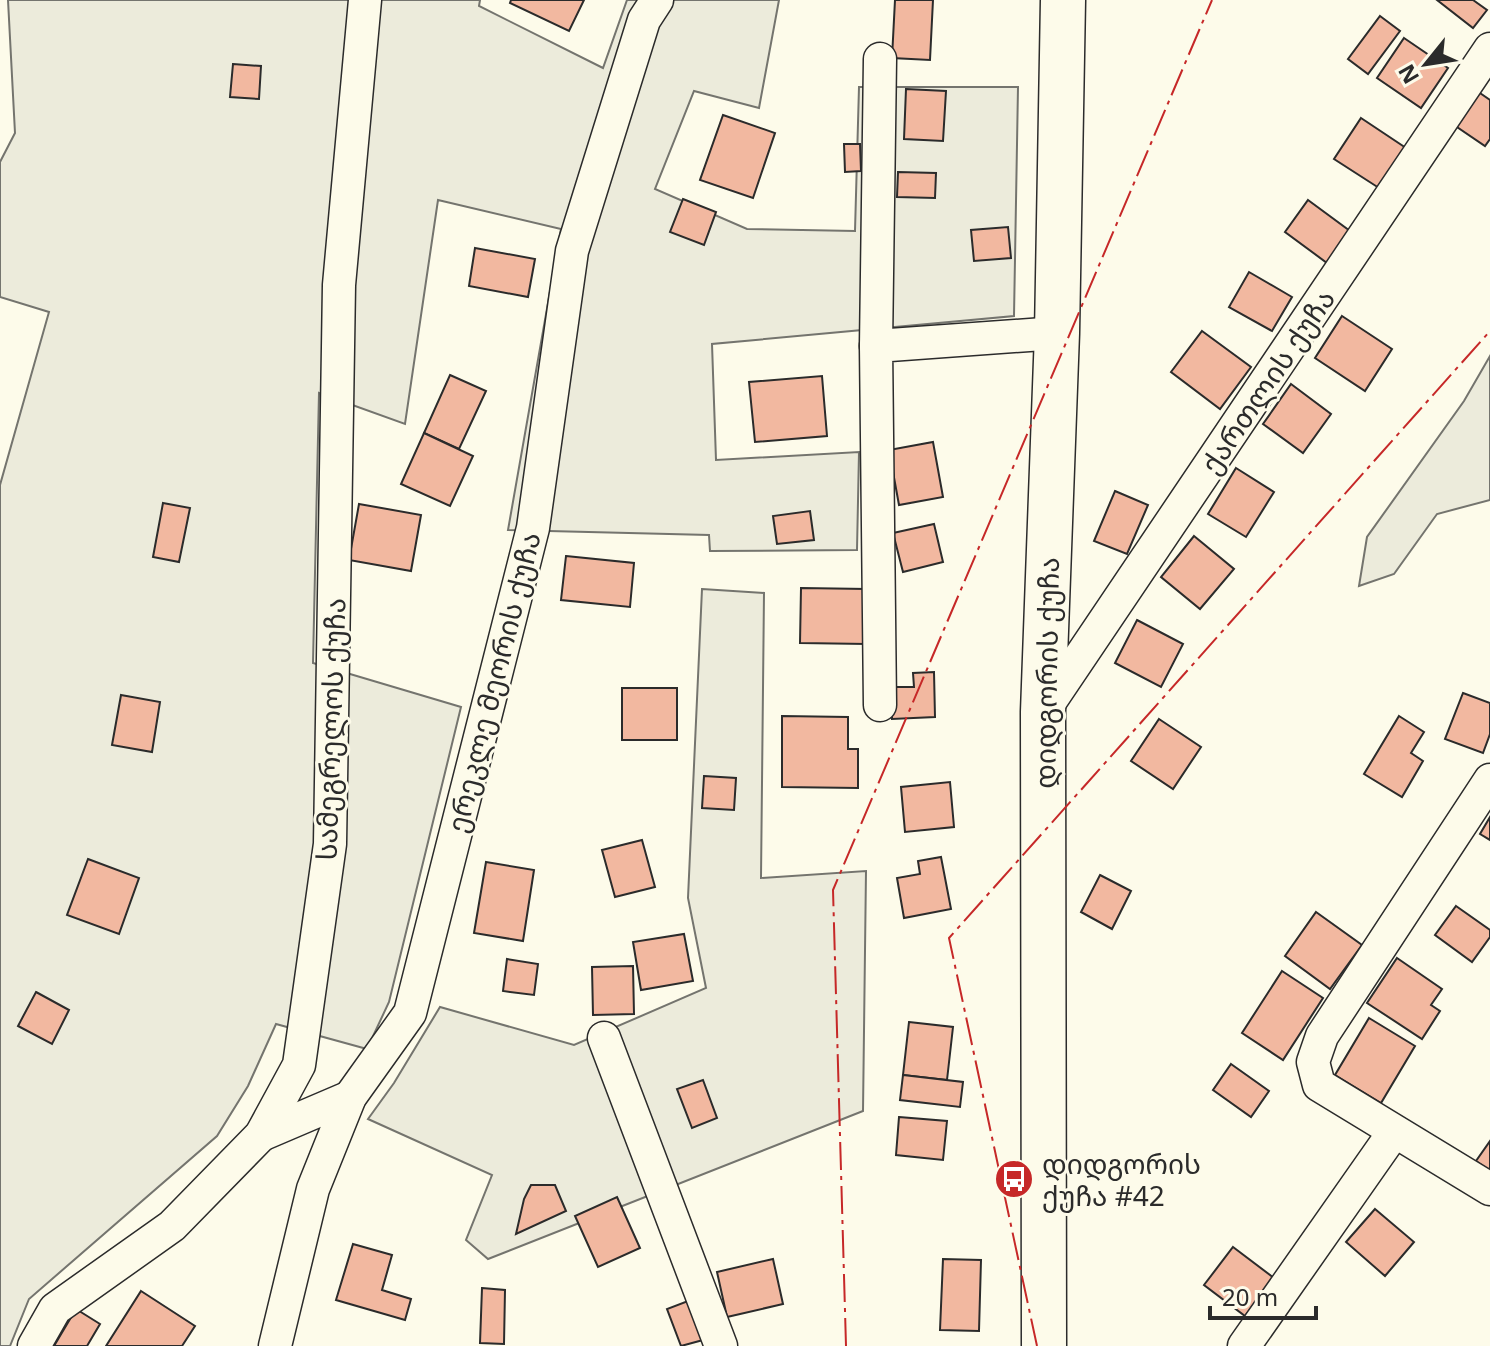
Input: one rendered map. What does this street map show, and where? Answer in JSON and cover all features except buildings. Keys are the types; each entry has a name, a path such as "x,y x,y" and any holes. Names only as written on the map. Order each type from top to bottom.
{"highway":[{"name":"დიდგორის ქუჩა","path":"1044,1346 1043,712 1057,333 1063,0"}],"street":[{"name":"სამეგრელოს ქუჩა","path":"34,1346 55,1309 172,1226 261,1135 299,1065 330,844 339,285 365,0"},
{"name":"ერეკლე მეორის ქუჩა","path":"275,1346 313,1189 350,1097 410,1013 533,528 572,251 644,20 657,0"},
{"name":"ქართლის ქუჩა","path":"1043,712 1490,49"},
{"path":"880,59 876,346 880,705"},
{"path":"876,346 1057,333"},
{"path":"1490,780 1322,1036 1313,1062 1319,1085 1490,1189"},
{"path":"604,1038 721,1346"},
{"path":"261,1135 350,1097"},
{"path":"1244,1346 1394,1132"}],"shaded area":[{"path":"8,0 480,0 479,6 603,68 627,0 779,0 759,108 694,91 655,189 747,229 855,231 859,87 1018,87 1014,316 712,344 716,460 859,452 857,550 710,551 709,535 508,530 561,229 438,200 405,424 319,393 313,663 461,707 389,1002 367,1049 276,1024 248,1086 217,1136 29,1299 10,1346 0,1346 0,485 49,312 0,297 0,162 15,133"},
{"path":"1490,356 1490,500 1437,514 1394,574 1359,586 1367,537 1464,401"},
{"path":"702,589 764,593 761,878 866,871 863,1111 488,1259 466,1240 492,1175 368,1119 394,1083 440,1007 574,1045 706,988 688,898"}],"power":[{"path":"846,1346 833,890 1212,0"},
{"path":"1037,1346 949,938 1490,331"}],"place":[{"name":"დიდგორის ქუჩა #42","path":"1014,1179"}]}
